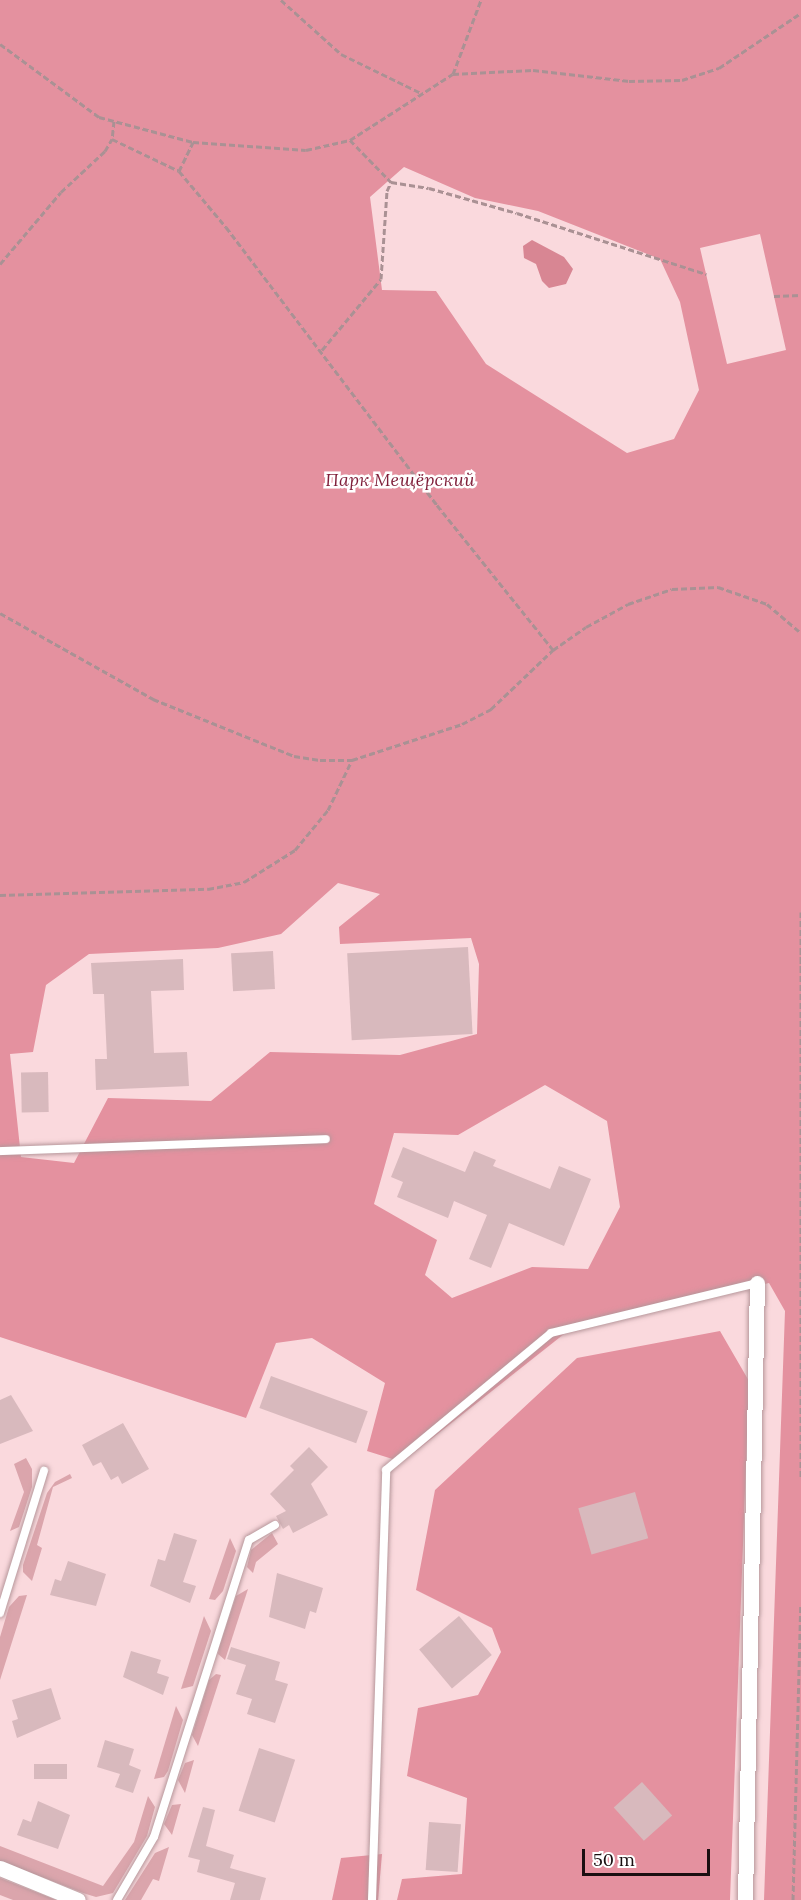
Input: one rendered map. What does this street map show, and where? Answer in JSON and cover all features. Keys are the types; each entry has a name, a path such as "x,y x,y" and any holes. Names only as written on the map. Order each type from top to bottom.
{"street":[{"path":"745,1900 757,1283"},
{"path":"0,1868 78,1900"}],"lane":[{"path":"0,1151 326,1139"},
{"path":"372,1900 386,1470 551,1333 757,1283"},
{"path":"0,1613 44,1471"},
{"path":"117,1900 154,1838 249,1540 275,1524"}],"path":[{"path":"281,0 341,54 421,93"},
{"path":"453,74 482,0"},
{"path":"0,44 99,117 193,142 306,150 350,140 453,74 523,70 629,81 682,80 719,68 801,13"},
{"path":"0,264 61,192 105,151 112,139 114,121"},
{"path":"112,139 179,171 322,350 437,505 553,650"},
{"path":"350,140 391,182 429,188 517,213 706,274"},
{"path":"179,171 193,142"},
{"path":"322,350 381,279 387,191 391,182"},
{"path":"774,296 801,295"},
{"path":"0,612 153,699 294,756 352,760 462,724 491,709 553,650 628,604 672,589 718,587 766,604 801,633"},
{"path":"0,895 208,889 244,882 295,850 328,810 352,760"},
{"path":"801,912 801,1479"},
{"path":"793,1900 801,1604"}],"shaded area":[{"path":"532,240 564,257 573,269 566,284 549,288 542,281 536,264 524,258 523,246"},
{"path":"26,1458 32,1469 32,1487 19,1527 10,1531 24,1492 14,1464"},
{"path":"70,1474 72,1478 53,1487 37,1545 42,1548 32,1581 23,1572 23,1565 47,1493 55,1482"},
{"path":"272,1533 278,1544 256,1562 253,1573 247,1567 251,1550"},
{"path":"230,1538 236,1551 223,1591 215,1600 209,1599"},
{"path":"248,1589 225,1660 218,1654 219,1648 236,1596"},
{"path":"27,1595 0,1680 0,1637 9,1607 19,1596"},
{"path":"204,1616 211,1631 193,1686 181,1689"},
{"path":"216,1674 221,1675 198,1746 192,1735 209,1680"},
{"path":"176,1706 183,1720 168,1771 164,1777 154,1779"},
{"path":"194,1760 185,1793 178,1780 185,1763"},
{"path":"148,1796 155,1807 147,1836 113,1893 96,1897 0,1861 0,1846 103,1886 134,1842"},
{"path":"181,1804 172,1835 164,1824 172,1805"},
{"path":"169,1847 159,1881 153,1879 141,1900 125,1900 155,1853"},
{"path":"0,1878 56,1900 13,1900 0,1895"}],"green space":[{"name":"Парк Мещёрский","path":"0,0 801,0 801,1900 764,1900 785,1311 769,1283 564,1334 402,1462 367,1451 385,1383 312,1338 276,1343 246,1418 0,1337","holes":["404,167 475,198 538,211 660,259 680,302 699,390 674,439 627,453 486,364 436,291 382,290 370,197","760,234 786,350 727,364 700,248","338,883 380,894 339,927 340,944 471,938 479,964 477,1034 400,1055 270,1052 211,1101 108,1098 74,1163 21,1157 10,1054 33,1052 46,985 89,954 218,948 281,934","545,1085 607,1121 620,1207 588,1269 532,1267 452,1298 425,1275 437,1240 374,1204 394,1133 458,1135"]},
{"path":"720,1331 749,1381 730,1900 397,1900 402,1879 462,1874 467,1798 407,1776 418,1708 478,1695 501,1652 492,1628 416,1590 435,1490 577,1358"},
{"path":"382,1854 378,1900 332,1900 341,1858"}],"building":[{"path":"468,947 473,1034 352,1040 347,953"},
{"path":"273,951 275,989 233,991 231,953"},
{"path":"183,959 184,990 151,991 154,1053 187,1052 189,1086 96,1090 95,1059 107,1059 104,994 93,994 91,963"},
{"path":"21,1072 48,1072 49,1112 22,1112"},
{"path":"403,1147 465,1172 474,1151 496,1160 493,1166 550,1189 559,1166 591,1179 564,1246 509,1223 491,1268 469,1259 487,1215 454,1201 448,1218 397,1197 403,1182 391,1177"},
{"path":"271,1376 368,1411 356,1443 259,1408"},
{"path":"11,1395 33,1431 0,1444 0,1400"},
{"path":"123,1423 149,1469 122,1484 118,1476 111,1480 101,1462 93,1466 82,1445"},
{"path":"309,1447 328,1467 311,1484 328,1515 293,1533 289,1525 283,1529 276,1516 286,1511 270,1494 294,1470 290,1466"},
{"path":"635,1492 648,1538 592,1554 578,1508"},
{"path":"174,1533 197,1540 183,1582 196,1586 190,1603 150,1586 158,1559 165,1561"},
{"path":"68,1561 106,1574 96,1606 50,1595 55,1579 61,1581"},
{"path":"277,1573 323,1588 316,1613 310,1611 305,1629 269,1617"},
{"path":"459,1616 492,1655 452,1688 419,1649"},
{"path":"231,1647 280,1662 275,1680 288,1684 275,1723 247,1714 252,1699 236,1694 246,1665 227,1659"},
{"path":"131,1651 161,1660 157,1673 169,1677 163,1695 123,1677"},
{"path":"51,1688 61,1719 17,1738 12,1721 18,1719 12,1700"},
{"path":"105,1740 134,1749 129,1765 141,1770 133,1793 115,1787 120,1774 97,1767"},
{"path":"259,1748 295,1760 275,1823 239,1811"},
{"path":"34,1764 67,1764 67,1779 34,1779"},
{"path":"642,1782 672,1815 644,1841 614,1807"},
{"path":"38,1801 70,1815 58,1849 17,1835 23,1819 31,1822"},
{"path":"203,1807 215,1810 206,1846 234,1855 230,1868 266,1878 260,1900 230,1900 235,1883 197,1872 200,1860 188,1857"},
{"path":"429,1822 461,1824 458,1872 426,1870"}]}
